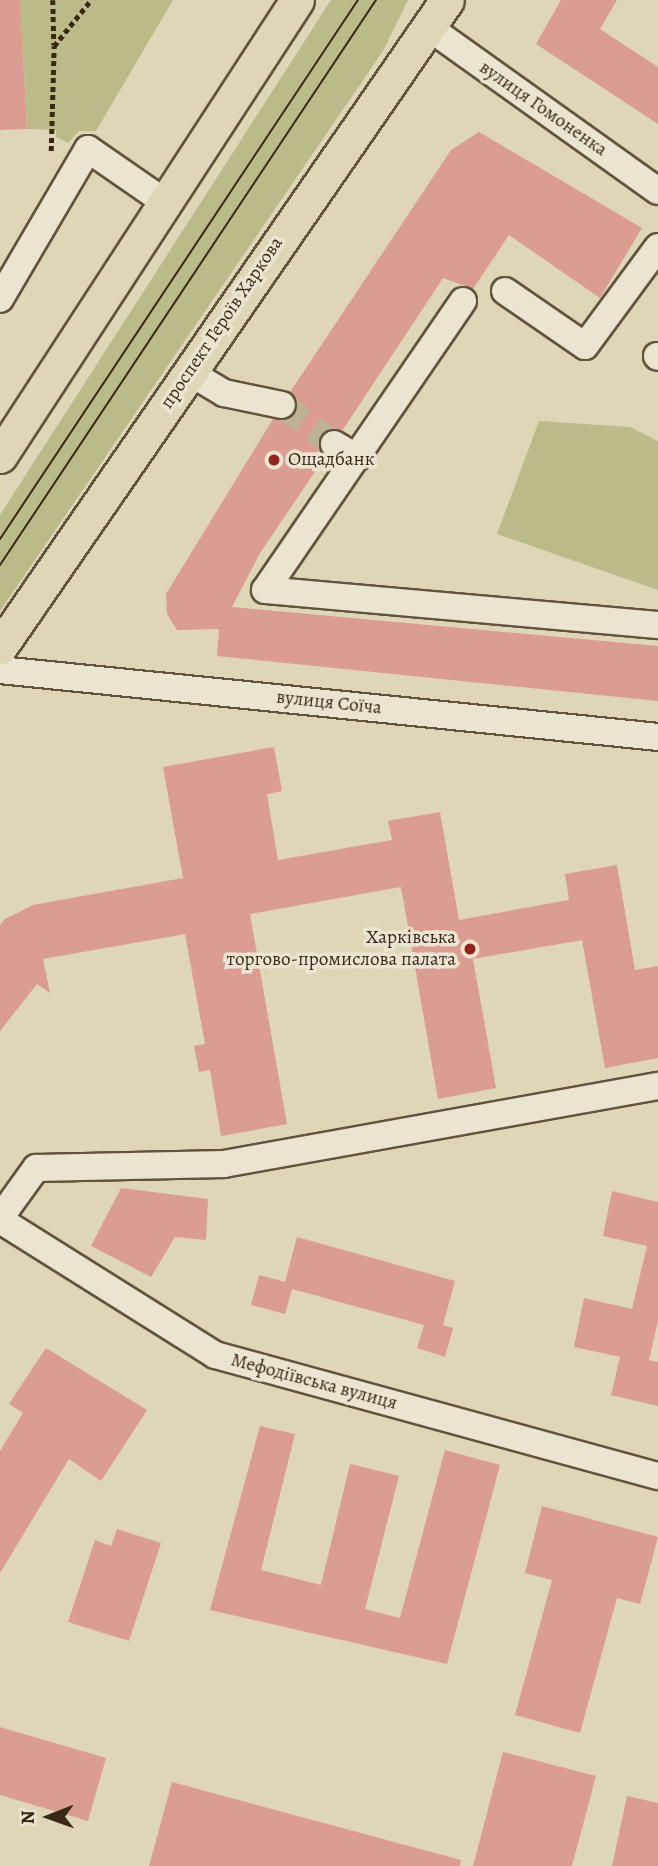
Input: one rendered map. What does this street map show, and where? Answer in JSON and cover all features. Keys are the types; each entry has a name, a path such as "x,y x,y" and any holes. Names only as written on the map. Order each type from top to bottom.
{"main road":[{"path":"0,456 163,201 297,0"},
{"name":"проспект Героїв Харкова","path":"0,647 447,0"}],"street":[{"name":"вулиця Гомоненка","path":"428,27 658,191"},
{"path":"0,299 89,149 163,201"},
{"path":"505,291 585,346 658,247"},
{"path":"463,301 265,590 658,625"},
{"path":"189,372 224,393 282,405"},
{"path":"334,444 357,458"},
{"name":"вулиця Соїча","path":"0,670 658,737"},
{"path":"0,1219 36,1168 224,1164 658,1086"},
{"name":"Мефодіївська вулиця","path":"0,1219 215,1355 658,1476"}],"path":[{"path":"51,151 53,0"},
{"path":"54,46 91,0"}],"green space":[{"path":"20,0 173,0 96,131 79,131 68,143 56,137 56,130 27,129"},
{"path":"331,0 408,0 383,51 0,611 0,515"},
{"path":"539,421 630,427 658,441 658,590 497,534"}],"building":[{"path":"0,0 20,0 27,129 0,130"},
{"path":"561,0 617,0 600,29 658,67 658,124 536,44"},
{"path":"479,132 642,228 600,298 509,235 473,289 443,278 342,431 321,435 318,444 325,457 260,553 232,607 658,646 658,701 217,656 219,629 177,630 167,614 166,594 273,419 294,415 297,401 290,392 451,150"},
{"name":"Харківська торгово-промислова палата","path":"274,747 282,791 267,794 278,860 392,840 388,821 440,812 459,920 569,900 565,874 617,865 635,970 658,966 658,1058 605,1068 582,940 473,959 496,1088 438,1099 401,887 250,914 287,1124 221,1136 210,1070 199,1072 194,1046 205,1044 185,934 43,959 50,993 37,984 0,1031 0,925 5,919 33,905 183,878 163,767"},
{"path":"121,1188 208,1199 206,1240 175,1237 151,1277 91,1246"},
{"path":"612,1191 658,1202 658,1321 649,1360 658,1362 658,1406 611,1395 620,1357 574,1347 584,1298 632,1309 647,1246 603,1236"},
{"path":"297,1237 455,1281 443,1325 453,1328 445,1357 417,1348 424,1325 292,1289 285,1314 251,1305 259,1275 285,1282"},
{"path":"46,1348 147,1410 101,1481 69,1459 0,1573 0,1451 23,1413 9,1404"},
{"path":"260,1426 295,1434 261,1570 321,1585 350,1464 399,1476 365,1609 400,1618 445,1450 500,1465 447,1664 210,1610"},
{"path":"542,1506 658,1537 640,1604 617,1598 580,1733 515,1715 552,1580 525,1573"},
{"path":"117,1529 161,1543 129,1641 68,1622 95,1540 111,1546"},
{"path":"0,1727 106,1758 88,1821 0,1795"},
{"path":"503,1752 596,1776 572,1866 473,1866"},
{"path":"172,1782 461,1860 460,1866 149,1866"},
{"path":"627,1796 658,1803 658,1866 612,1866"}],"tunnel":[{"path":"282,405 334,444"}],"tram line":[{"path":"0,539 358,0"},
{"path":"0,565 376,0"}],"place":[{"name":"Ощадбанк","path":"274,460"},
{"name":"Харківська торгово-промислова палата","path":"470,949"}]}
